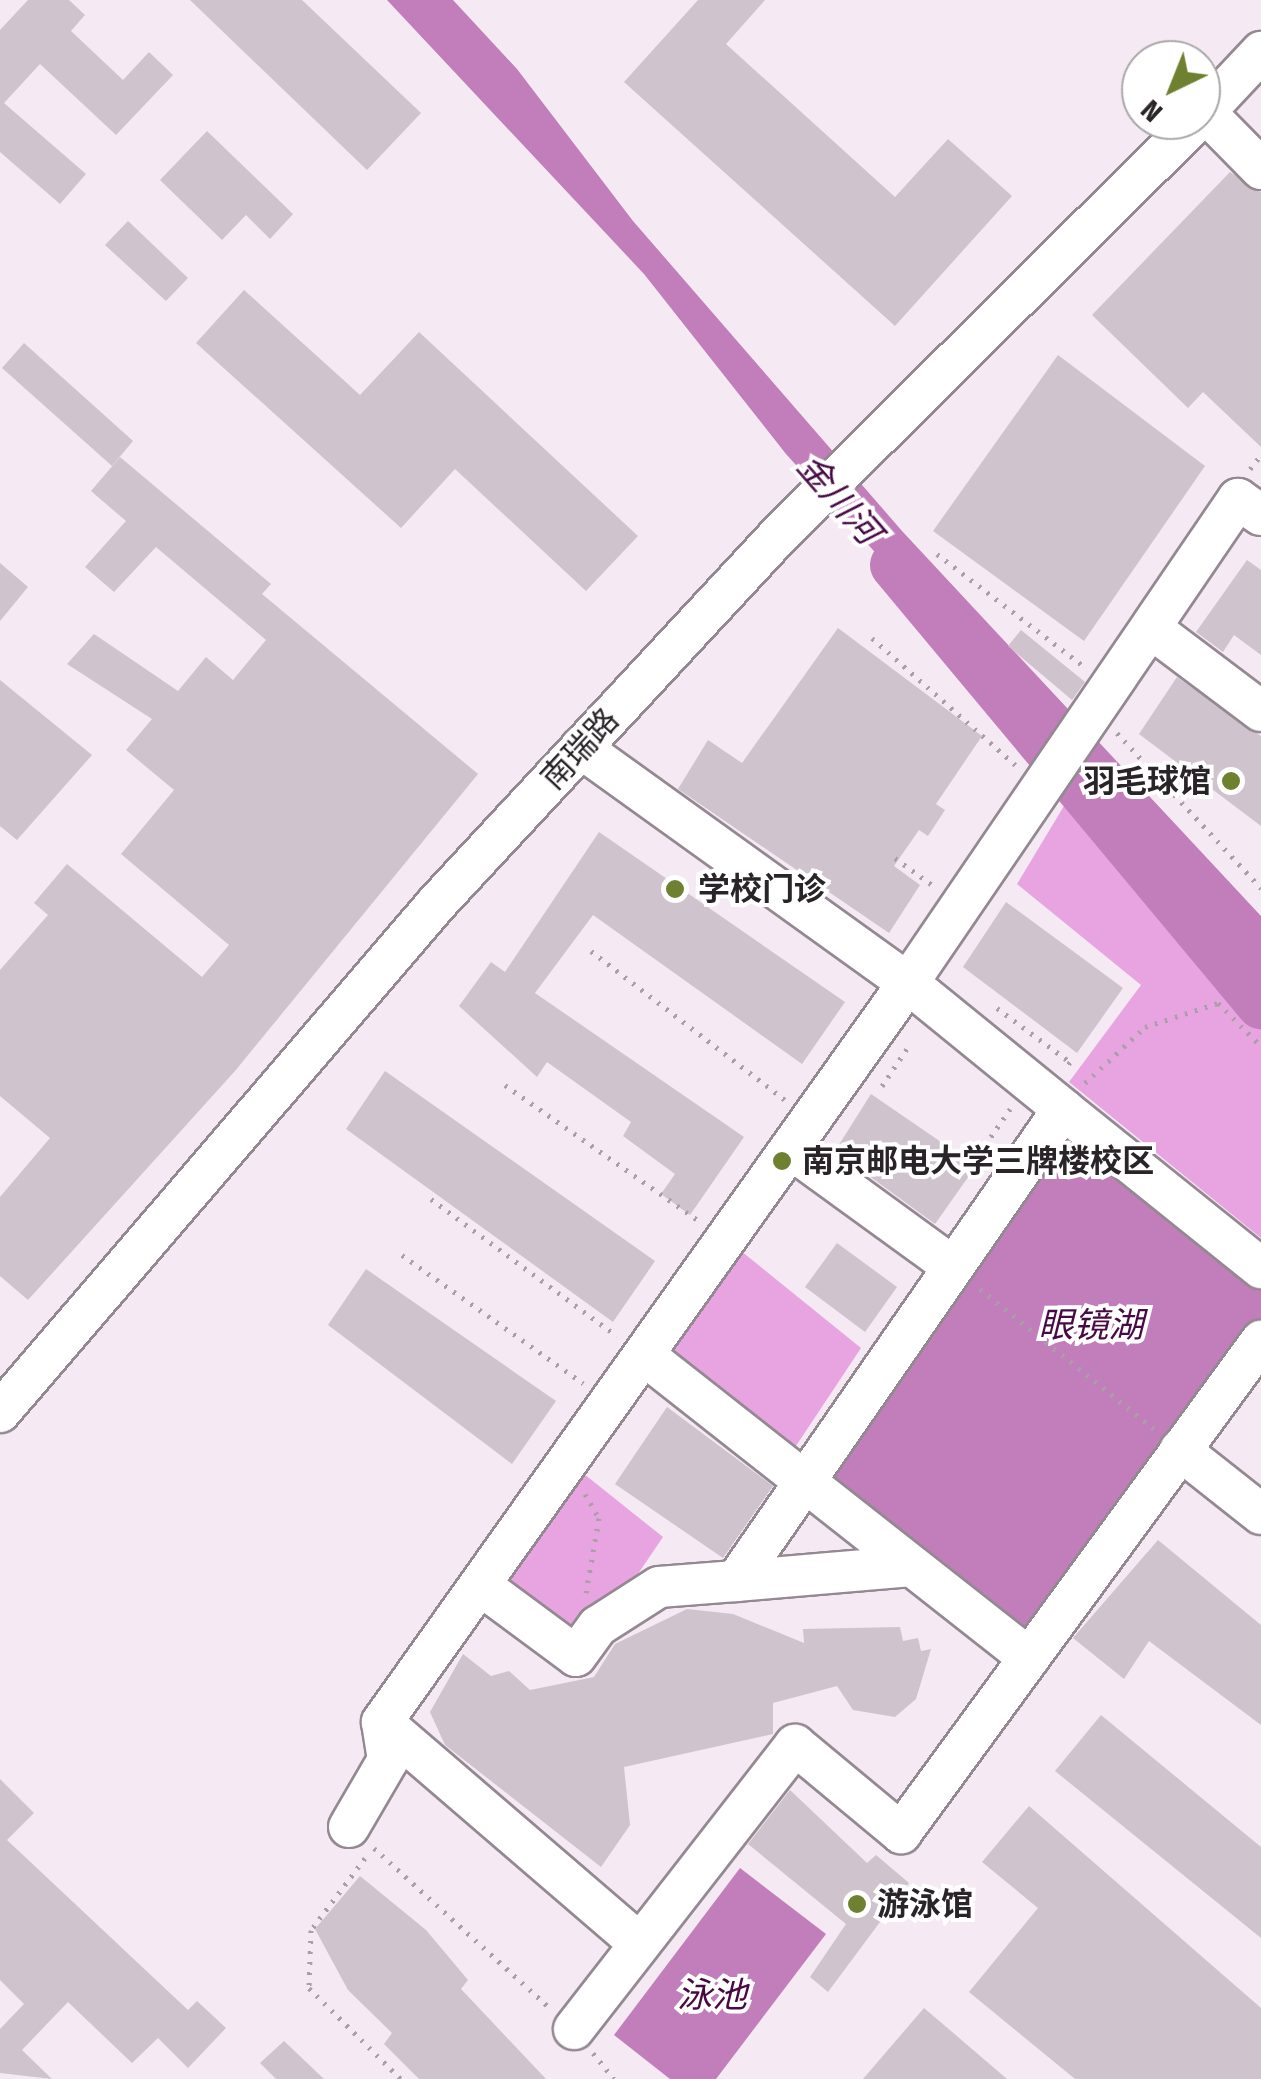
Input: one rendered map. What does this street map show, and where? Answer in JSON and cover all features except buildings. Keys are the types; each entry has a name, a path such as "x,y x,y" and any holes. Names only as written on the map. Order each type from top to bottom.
{"street":[{"name":"南瑞路","path":"1221,95 1261,52"},
{"path":"1221,134 1261,170"},
{"name":"南瑞路","path":"7,1389 581,748 778,537 1177,140"},
{"path":"361,1837 388,1760 382,1722 567,1463 630,1346 801,1134 1096,712 1238,500 1261,515"},
{"path":"1152,628 1261,711"},
{"path":"581,748 908,983 1261,1268"},
{"path":"736,1581 956,1270 1062,1109"},
{"path":"801,1134 956,1270"},
{"path":"574,2029 795,1745 901,1833 1175,1446 1261,1340"},
{"path":"630,1346 1028,1658"},
{"path":"1175,1446 1261,1514"},
{"path":"480,1585 576,1656 591,1636 659,1587 911,1566"},
{"path":"382,1722 640,1944"}],"path":[{"path":"937,554 1096,712 1261,888"},
{"path":"872,638 1047,783"},
{"path":"895,858 962,906"},
{"path":"591,951 801,1134"},
{"path":"1062,1109 1145,1027 1218,1002 1261,1046"},
{"path":"979,1154 1029,1082"},
{"path":"505,1085 699,1222"},
{"path":"431,1199 630,1346"},
{"path":"402,1255 583,1383"},
{"path":"956,1270 1175,1446"},
{"path":"567,1463 599,1518 586,1582 591,1636"},
{"path":"401,2079 309,1988 311,1930 361,1837 574,2029"}],"shaded area":[{"path":"1073,791 1261,1002 1261,1238 1069,1082 1141,985 1017,884"},
{"path":"741,1251 861,1348 790,1455 666,1358"},
{"path":"579,1470 663,1537 629,1587 573,1638 501,1586"}],"water":[{"path":"387,0 453,0 517,69 633,221 902,531 1261,916 1261,978 786,454 644,274"},
{"name":"眼镜湖","path":"1067,1124 1261,1281 1261,1321 1025,1646 817,1482"},
{"name":"泳池","path":"740,1868 826,1934 716,2079 670,2079 614,2035"}],"waterway":[{"name":"金川河","path":"895,565 1261,1004"}],"place":[{"name":"羽毛球馆","path":"1231,781"},
{"name":"学校门诊","path":"675,889"},
{"name":"南京邮电大学三牌楼校区","path":"782,1161"},
{"name":"游泳馆","path":"857,1904"}]}
